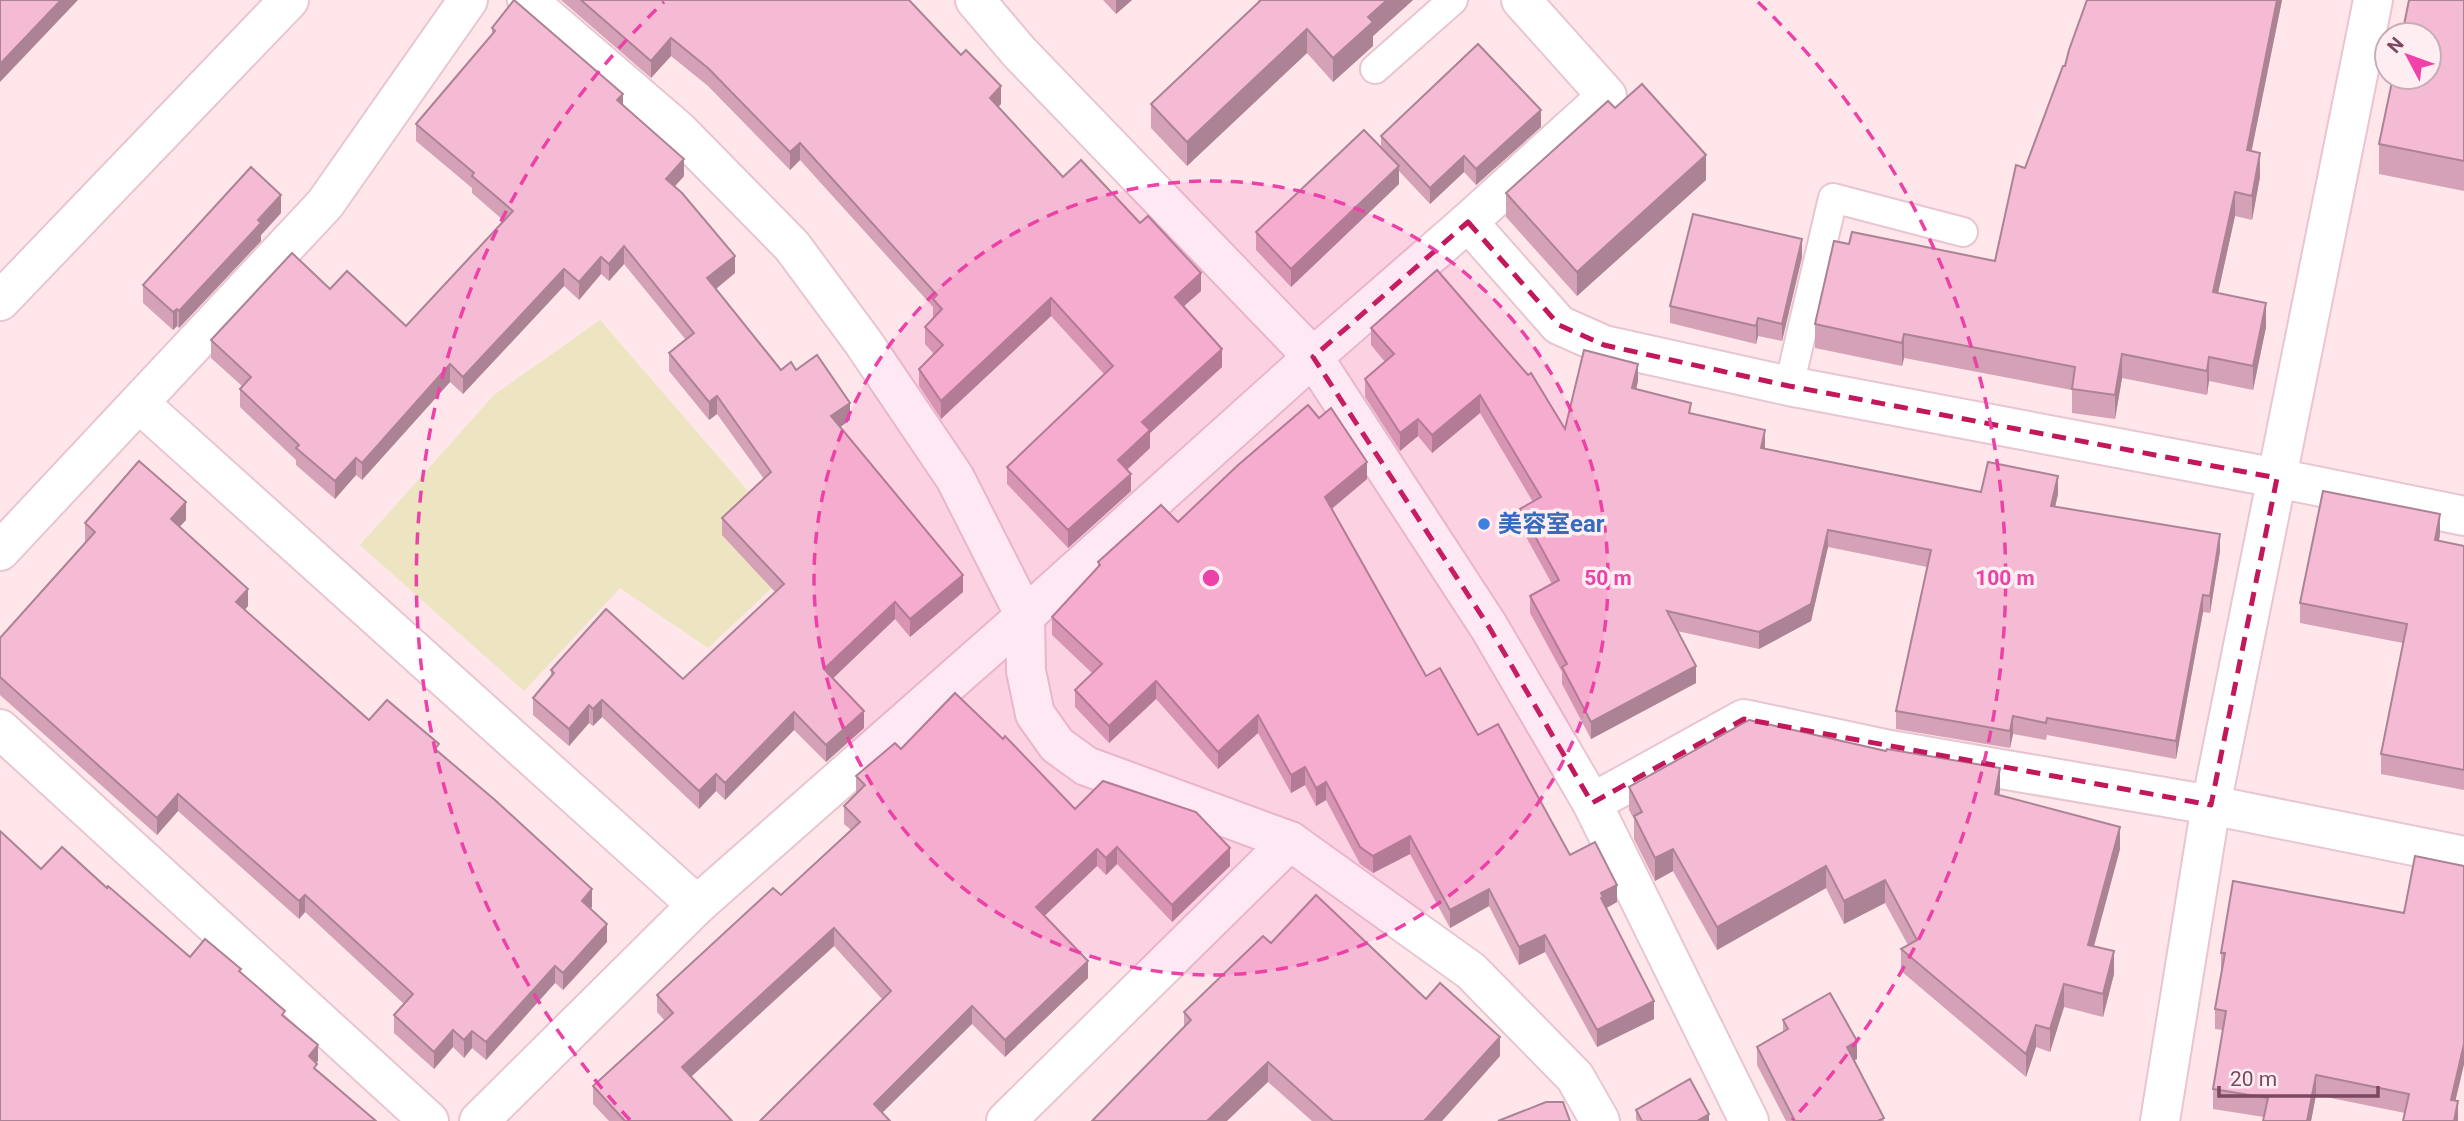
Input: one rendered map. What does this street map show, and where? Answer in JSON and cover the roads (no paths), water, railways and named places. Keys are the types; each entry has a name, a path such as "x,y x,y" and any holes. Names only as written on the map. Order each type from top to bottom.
{"street":[{"path":"0,302 289,0"},
{"path":"0,551 325,204 468,0"},
{"path":"527,0 679,131 792,246 863,342 955,478 1025,617 1026,671 1035,714 1057,745 1086,766 1290,841 1471,971 1575,1077 1600,1121"},
{"path":"975,0 1019,52 1312,357 1489,627 1592,803 1749,1121"},
{"path":"479,1121 697,905 1025,617 1312,357 1468,222 1607,96 1521,0"},
{"path":"2160,1121 2211,805 2373,0"},
{"path":"1468,222 1559,325 1604,345 1789,386 2464,516"},
{"path":"139,403 697,905"},
{"path":"1592,803 1744,719 1890,750 2211,805 2464,856"},
{"path":"0,729 429,1121"},
{"path":"1006,1121 1290,841"}],"lane":[{"path":"1375,69 1453,0"},
{"path":"1789,386 1833,198 1963,232"}],"place":[{"name":"美容室ear","path":"1484,524"}]}
